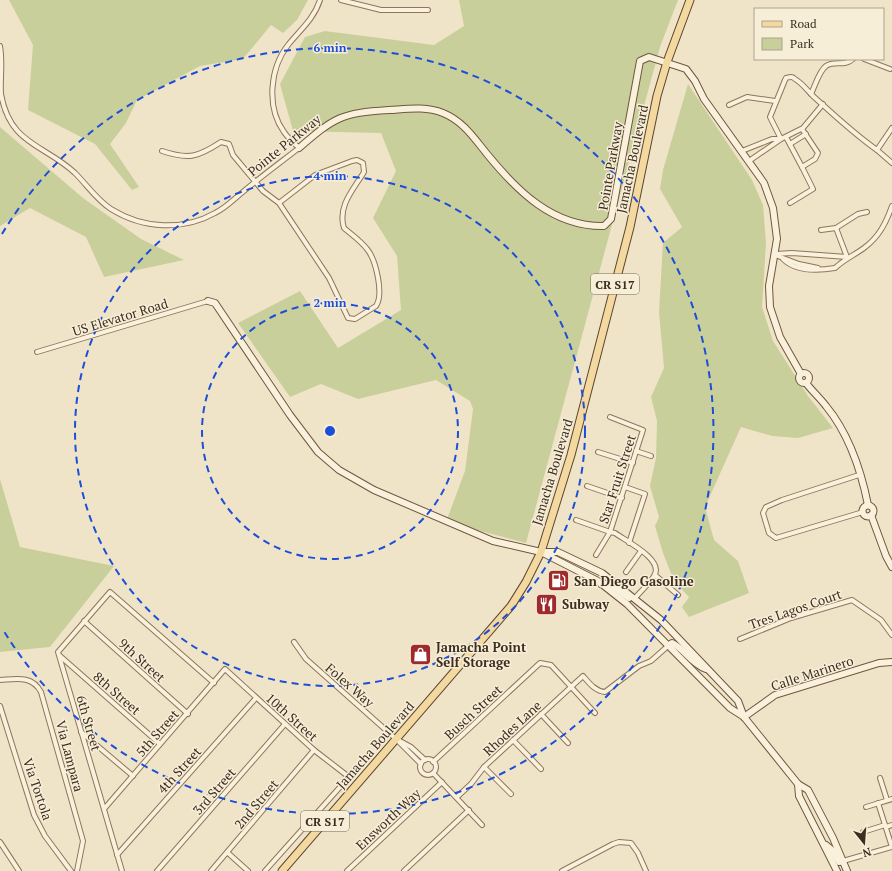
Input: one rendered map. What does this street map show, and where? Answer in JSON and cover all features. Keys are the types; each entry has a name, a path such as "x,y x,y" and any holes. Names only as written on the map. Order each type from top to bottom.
{"main road":[{"name":"Jamacha Boulevard","path":"282,871 511,606 526,582 540,552 572,455 630,227 667,62 690,0"}],"street":[{"path":"299,148 284,132 278,118 274,103 274,81 277,66 284,52 312,17 320,0"},
{"path":"341,0 381,10 428,10"},
{"name":"Pointe Parkway","path":"0,46 2,95 6,113 15,129 28,142 65,165 100,201 120,214 153,225 173,226 188,223 215,214 299,148 328,123 352,114 421,108 450,116 467,129 522,194 563,218 583,224 604,226 611,219 640,61 649,57 686,69 696,81 704,99 764,184 773,208 776,239 775,254 769,286 770,307 780,337 801,374 800,381 806,383 826,405 845,433 859,475"},
{"path":"811,94 826,65 845,63 851,60"},
{"path":"866,60 890,70"},
{"path":"790,203 814,190 790,144 783,138 770,117 775,101 785,80 789,77 796,80 850,131 877,150 892,163"},
{"path":"729,105 747,97 775,101"},
{"path":"749,161 783,138 802,129 823,104"},
{"path":"877,150 892,128"},
{"path":"802,129 818,153 815,160 802,167"},
{"path":"790,144 806,134"},
{"path":"742,151 764,142 783,138"},
{"path":"162,152 177,156 203,154 221,142 229,144 233,155 264,192 279,203 329,278 348,318 355,319 376,306 378,303 379,291 375,263 367,249 344,228 343,224 345,202 364,172 363,163 357,160 352,161 315,175 279,203"},
{"path":"764,142 768,149"},
{"path":"775,254 783,259 826,270 836,268 846,258 873,240 885,225 892,206"},
{"path":"821,230 836,228 858,214 867,212"},
{"path":"836,228 846,258"},
{"path":"775,254 792,253 846,258"},
{"path":"208,301 215,303 290,415 318,452 340,470 374,490 465,530 493,541 540,552 578,570 601,584 627,604 730,708 744,717"},
{"name":"US Elevator Road","path":"37,352 208,301"},
{"name":"Star Fruit Street","path":"610,418 643,430 610,532 615,533 653,560 657,567 655,575"},
{"path":"636,451 651,456"},
{"path":"598,452 633,463"},
{"path":"863,512 776,538 769,533 763,512 766,507 782,500 859,475 868,505 873,509 871,515 886,556 892,567"},
{"path":"587,486 622,498"},
{"path":"625,487 645,494 629,543"},
{"path":"863,512 863,508 868,505"},
{"path":"863,512 866,516 871,515"},
{"path":"576,520 610,532 596,555"},
{"path":"626,572 641,551"},
{"path":"540,552 558,552 588,565 602,573 661,620 738,701 744,717 798,784 808,790 847,871"},
{"path":"601,584 610,584 629,598 635,598 655,575 678,595"},
{"path":"60,656 58,652 61,648 110,592 214,683"},
{"name":"Tres Lagos Court","path":"740,639 791,618 848,600 857,602 881,620 892,635"},
{"name":"9th Street","path":"84,621 188,714"},
{"name":"Folex Way","path":"294,642 306,659 396,739"},
{"path":"669,645 672,643 678,646 696,665 708,669"},
{"name":"Rhodes Lane","path":"457,797 471,784 484,767 583,676 593,687 600,692 605,692 639,666 651,661 669,645"},
{"name":"6th Street","path":"60,656 80,732 122,871"},
{"name":"8th Street","path":"60,656 160,744"},
{"name":"Calle Marinero","path":"744,717 775,695 879,663 892,662"},
{"name":"Busch Street","path":"433,762 537,664 546,663 550,665 595,713"},
{"name":"5th Street","path":"104,809 188,714 225,669"},
{"name":"10th Street","path":"225,669 314,750 349,776 265,871"},
{"name":"Via Lampara","path":"0,680 28,679 34,683 41,692 83,841 77,871"},
{"name":"4th Street","path":"117,855 256,698"},
{"name":"Via Tortola","path":"0,706 34,815 45,836 70,871"},
{"path":"541,714 568,743"},
{"name":"3rd Street","path":"157,871 286,724"},
{"path":"80,732 132,776"},
{"path":"396,739 411,747 425,760 433,762 435,768 433,773"},
{"path":"396,739 420,764 420,770 424,774 433,773"},
{"path":"513,740 541,769"},
{"name":"2nd Street","path":"211,871 228,853 314,750"},
{"path":"420,764 425,760"},
{"path":"484,767 510,794"},
{"path":"433,773 482,825"},
{"path":"880,778 887,800"},
{"name":"Ensworth Way","path":"347,871 442,782"},
{"path":"798,784 800,796 836,871"},
{"path":"866,807 892,799"},
{"path":"824,844 832,850 839,862 892,847 878,803"},
{"path":"404,871 469,810"},
{"path":"863,832 892,825"},
{"path":"0,842 19,871"},
{"path":"562,871 619,842 631,842 646,871"},
{"path":"228,853 248,871"}],"green space":[{"path":"9,0 308,0 297,20 283,33 271,25 243,59 200,66 137,100 126,123 110,144 139,187 132,190 95,144 28,110 33,45"},
{"path":"459,0 678,0 660,47 526,543 446,522 465,471 473,409 470,401 436,380 358,399 321,384 290,397 238,323 300,291 338,348 401,310 397,256 373,218 396,171 381,133 293,131 280,84 305,37 325,31 434,45 464,26"},
{"path":"688,84 752,180 763,205 766,243 762,307 773,341 808,396 833,428 798,438 772,436 741,427 705,507 714,540 738,561 749,593 689,617 682,607 689,597 674,581 663,553 655,526 659,517 650,486 656,458 657,421 651,397 664,368 659,312 663,243 682,227 660,189 663,170"},
{"path":"0,127 83,198 141,239 184,260 104,277 86,237 30,208 0,226"},
{"path":"0,479 20,547 114,566 50,647 0,652"}],"place":[{"name":"San Diego Gasoline","path":"558,581"},
{"name":"Subway","path":"547,604"},
{"name":"Jamacha Point Self Storage","path":"421,654"}]}
